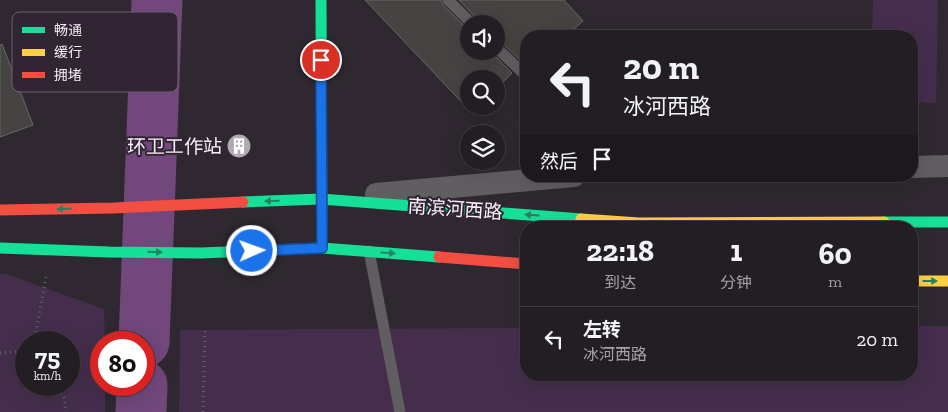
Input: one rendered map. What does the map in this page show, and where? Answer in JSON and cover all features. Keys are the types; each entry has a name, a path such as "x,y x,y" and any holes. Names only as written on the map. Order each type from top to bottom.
{"main road":[{"path":"321,0 322,248"},
{"name":"南滨河西路","path":"0,210 113,208 321,199 612,221"},
{"name":"南滨河西路","path":"918,222 948,222"},
{"path":"0,248 200,253 322,248 520,264"},
{"path":"918,281 948,281"}],"street":[{"path":"918,166 948,166"},
{"name":"南滨河西路","path":"321,199 520,181"}],"lane":[{"path":"448,0 463,15"},
{"path":"505,56 520,70"},
{"path":"369,252 400,412"}],"path":[{"path":"36,331 52,250"},
{"path":"203,412 205,330"},
{"path":"0,352 15,351"},
{"path":"63,396 65,399 64,412"}],"shaded area":[{"path":"873,0 938,0 936,103 918,102 918,30 872,30"},
{"path":"0,274 6,274 104,309 105,331 90,331 90,396 105,396 105,412 0,412"},
{"path":"918,326 948,326 948,412 179,412 180,330 520,328 520,381 918,381"}],"building":[{"path":"365,0 441,0 443,5 460,22 460,60 499,60 512,73 505,80 505,70 460,70 460,100"},
{"path":"459,0 564,0 583,21 573,30 520,30 520,60 505,46 505,15 473,15"},
{"path":"2,44 12,70 12,92 20,92 33,125 0,137 0,45"}],"waterway":[{"path":"157,0 157,12"},
{"path":"144,331 154,92"},
{"path":"141,412 142,396"}],"traffic: fast":[{"path":"321,0 322,248"},
{"path":"243,202 321,199 581,219"},
{"path":"918,222 948,222"},
{"path":"0,248 201,253 322,248 439,257"}],"traffic: slow":[{"path":"581,219 610,221"},
{"path":"918,281 948,281"}],"traffic: jam":[{"path":"0,210 113,208 243,202"},
{"path":"439,257 520,264"}],"place":[{"name":"环卫工作站","path":"239,146"}],"route":[{"path":"252,251 322,248 321,60"}]}
